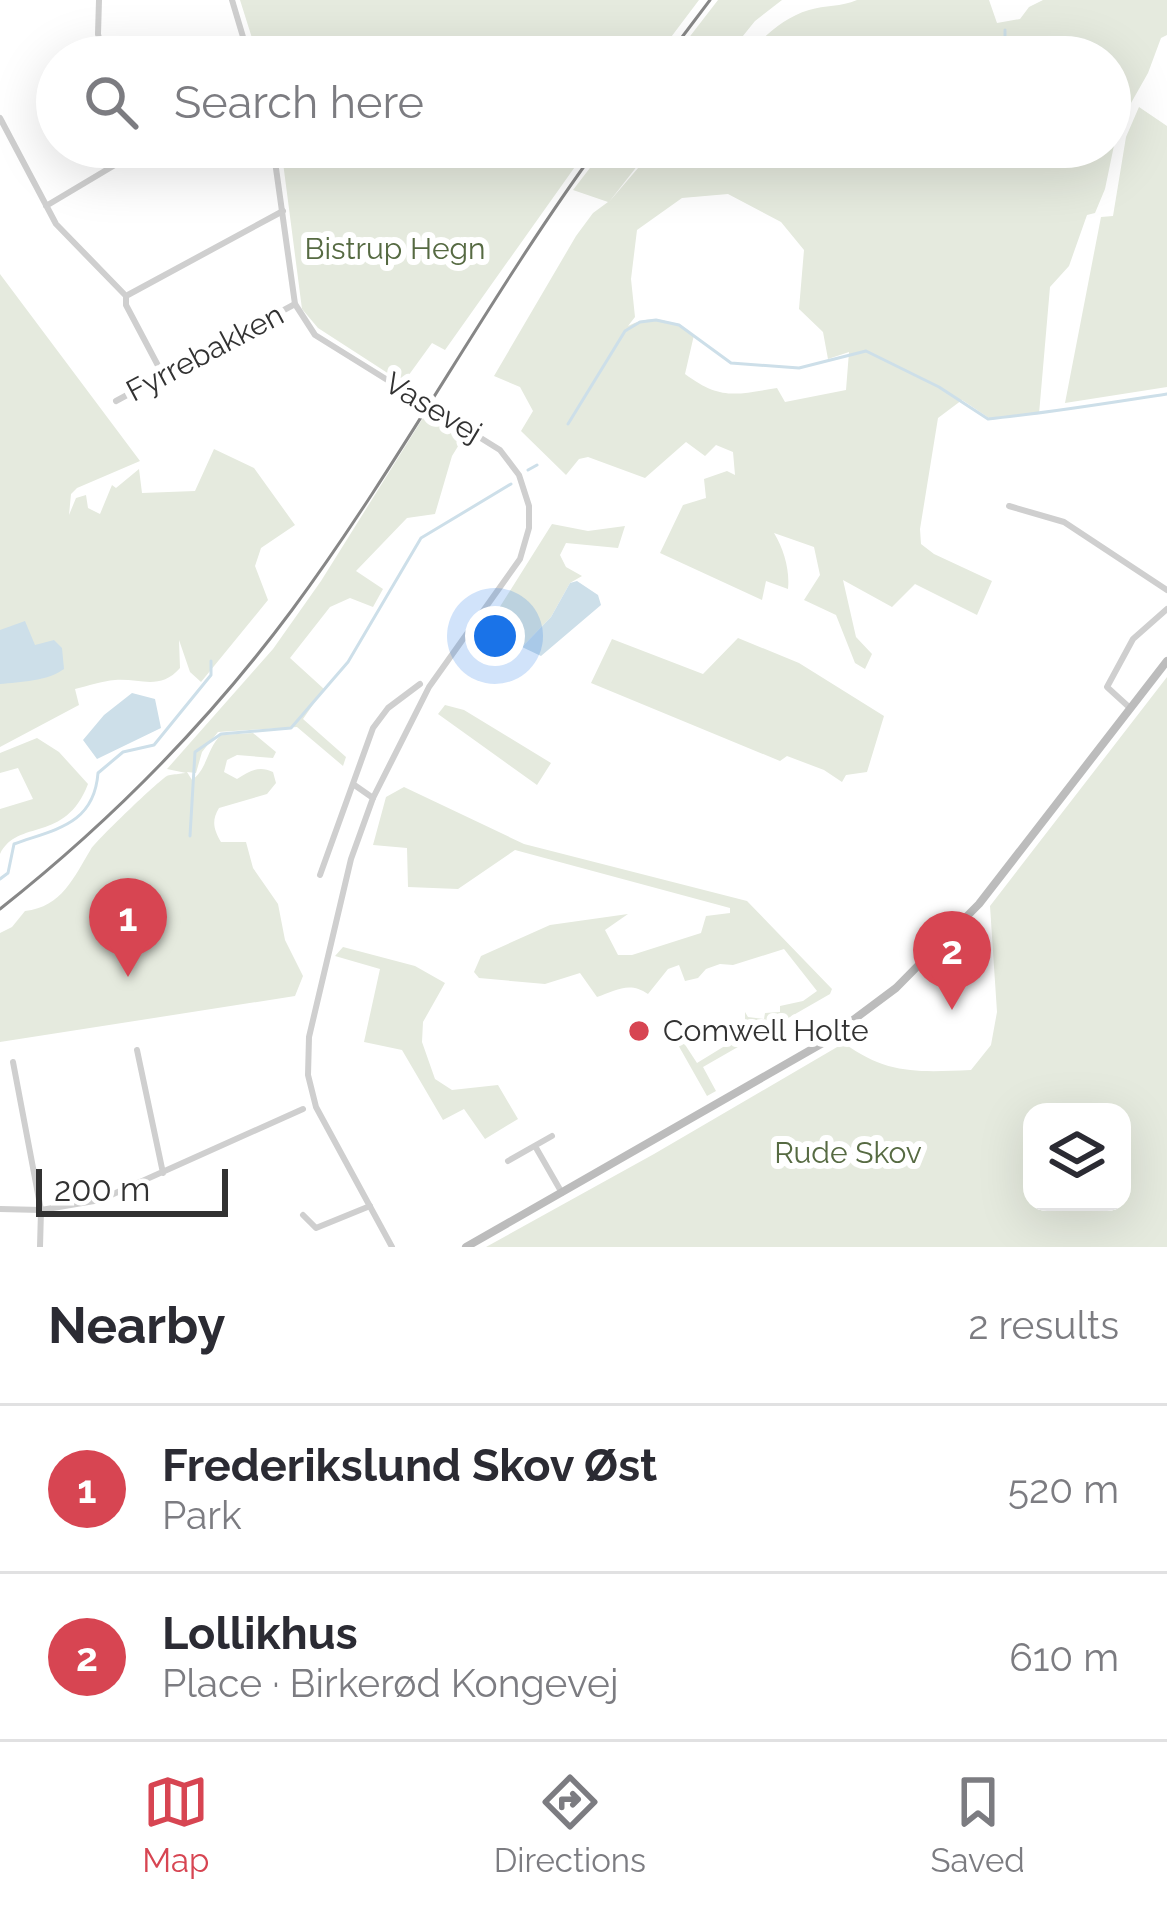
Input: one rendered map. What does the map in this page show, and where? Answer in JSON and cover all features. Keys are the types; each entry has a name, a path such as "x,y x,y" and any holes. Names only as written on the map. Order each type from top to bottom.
{"main road":[{"path":"466,1247 843,1030 896,988 979,904 1167,661"}],"street":[{"path":"98,36 99,0"},
{"path":"232,0 243,36"},
{"path":"0,118 56,224 126,296 126,305 164,375"},
{"path":"46,206 110,168"},
{"path":"276,168 295,304"},
{"path":"126,296 283,212"},
{"name":"Fyrrebakken","path":"116,401 295,304"},
{"name":"Vasevej","path":"295,304 315,334 500,450 519,475 529,506 520,559 429,687 373,798 345,881 307,1051 316,1107 392,1247"},
{"path":"1009,506 1064,522 1167,590"},
{"path":"1130,707 1107,688 1133,639 1167,609"},
{"path":"320,875 380,716 420,684"},
{"path":"353,784 373,798"},
{"path":"137,1049 163,1173"},
{"path":"13,1062 41,1210 40,1247"},
{"path":"0,1209 41,1210 100,1200 303,1108"},
{"path":"508,1161 552,1136"},
{"path":"535,1146 562,1193"},
{"path":"303,1215 316,1228 370,1206"}],"green space":[{"path":"240,0 699,0 672,36 251,36"},
{"path":"718,0 782,0 743,36 690,36"},
{"path":"857,0 989,0 997,23 1020,19 1043,0 1167,0 1167,35 1161,38 1131,103 1131,36 765,36 815,8"},
{"path":"1139,107 1167,126 1167,387 1065,403 1101,217 1113,216 1121,168 1131,168 1131,125"},
{"name":"Bistrup Hegn","path":"284,168 574,168 445,350 432,343 403,383 318,328 302,309"},
{"path":"590,168 636,168 609,202 638,168 1109,168 1105,189 1095,213 1087,215 1069,266 1050,287 1039,414 989,418 962,400 938,418 921,544 992,581 977,615 915,584 892,607 843,580 856,637 872,654 865,669 855,663 836,615 804,600 820,575 814,547 774,533 786,560 788,589 766,581 762,600 660,553 683,505 706,498 704,479 727,471 735,475 733,452 716,445 705,456 686,442 645,478 588,457 579,459 566,475 521,431 533,411 520,387 494,376 576,236 608,202 573,190","holes":["728,194 781,222 804,250 799,309 823,332 828,359 849,352 846,390 785,402 777,388 718,392 685,374 694,335 662,320 628,326 635,317 631,279 637,230 682,198"]},
{"path":"0,274 140,461 77,488 71,494 69,515 76,498 86,495 88,508 100,514 112,485 116,488 139,469 142,493 195,491 214,449 254,468 295,525 261,548 255,566 268,600 201,682 190,672 179,640 180,668 172,675 157,681 115,680 75,689 79,705 0,747"},
{"path":"426,413 465,435 452,456 435,514 407,518 356,571 383,589 373,607 350,598 330,607 290,658 324,689 303,719 346,757 343,766 297,727 218,732 202,752 196,773 187,772 192,780 197,776 221,735 253,733 276,752 273,758 237,755 227,760 224,772 237,779 263,769 273,772 276,783 267,794 219,808 214,825 221,842 246,842 253,868 278,904 285,940 303,976 295,996 0,1042 0,933 25,911 58,897 96,843 161,780 186,773 167,769 273,649"},
{"path":"552,524 588,531 625,526 618,548 566,543 560,555 566,567 582,576 570,583 551,617 522,647 504,643 484,632"},
{"path":"738,638 799,663 884,716 867,772 846,775 842,782 824,770 787,756 780,761 591,683 612,639 703,674"},
{"name":"Rude Skov","path":"1167,677 1167,1247 486,1247 844,1043 889,1066 971,1070 991,1045 997,1012 990,906"},
{"path":"445,705 464,710 551,763 537,785 438,714"},
{"path":"37,738 59,752 88,784 67,815 18,836 0,854 0,809 33,799 18,768 0,773 0,753"},
{"path":"404,787 524,844 747,901 832,989 830,994 703,1067 716,1091 707,1096 677,1043 682,1040 697,1063 728,1044 715,1022 735,1029 745,1021 745,1012 748,1017 764,1019 765,1013 780,1012 780,1006 803,1001 817,991 784,949 733,965 720,964 685,981 679,965 668,969 648,994 629,987 597,997 580,973 545,984 479,978 474,972 481,956 550,925 628,914 605,930 618,955 632,955 701,933 706,916 730,913 730,908 515,850 458,889 408,887 407,848 373,845 386,797"},
{"path":"343,947 415,966 445,983 423,1022 422,1042 435,1079 452,1090 498,1085 518,1119 485,1139 464,1109 443,1120 402,1050 364,1042 380,969 335,956"}],"water":[{"path":"577,581 598,595 601,605 541,656 522,647 551,617 570,583"},
{"path":"25,621 35,645 54,640 62,648 64,669 42,678 0,684 0,630"},
{"path":"132,693 155,699 161,728 97,759 83,740"}],"waterway":[{"path":"1005,30 1005,36"},
{"path":"568,424 625,331 656,320 679,325 731,363 799,368 866,351 939,387 988,419 1167,394"},
{"path":"528,470 537,465"},
{"path":"190,836 195,752 221,734 291,728 348,662 421,538 511,484"},
{"path":"0,879 8,873 14,844 70,822 89,804 98,773 123,752 154,745 211,675 211,661"}],"tram line":[{"path":"683,36 710,0"},
{"path":"0,909 156,769 260,652 332,553 583,168"}],"place":[{"name":"Frederikslund Skov Øst","path":"128,977"},
{"name":"Lollikhus","path":"952,1010"},
{"name":"Comwell Holte","path":"639,1031"}]}
